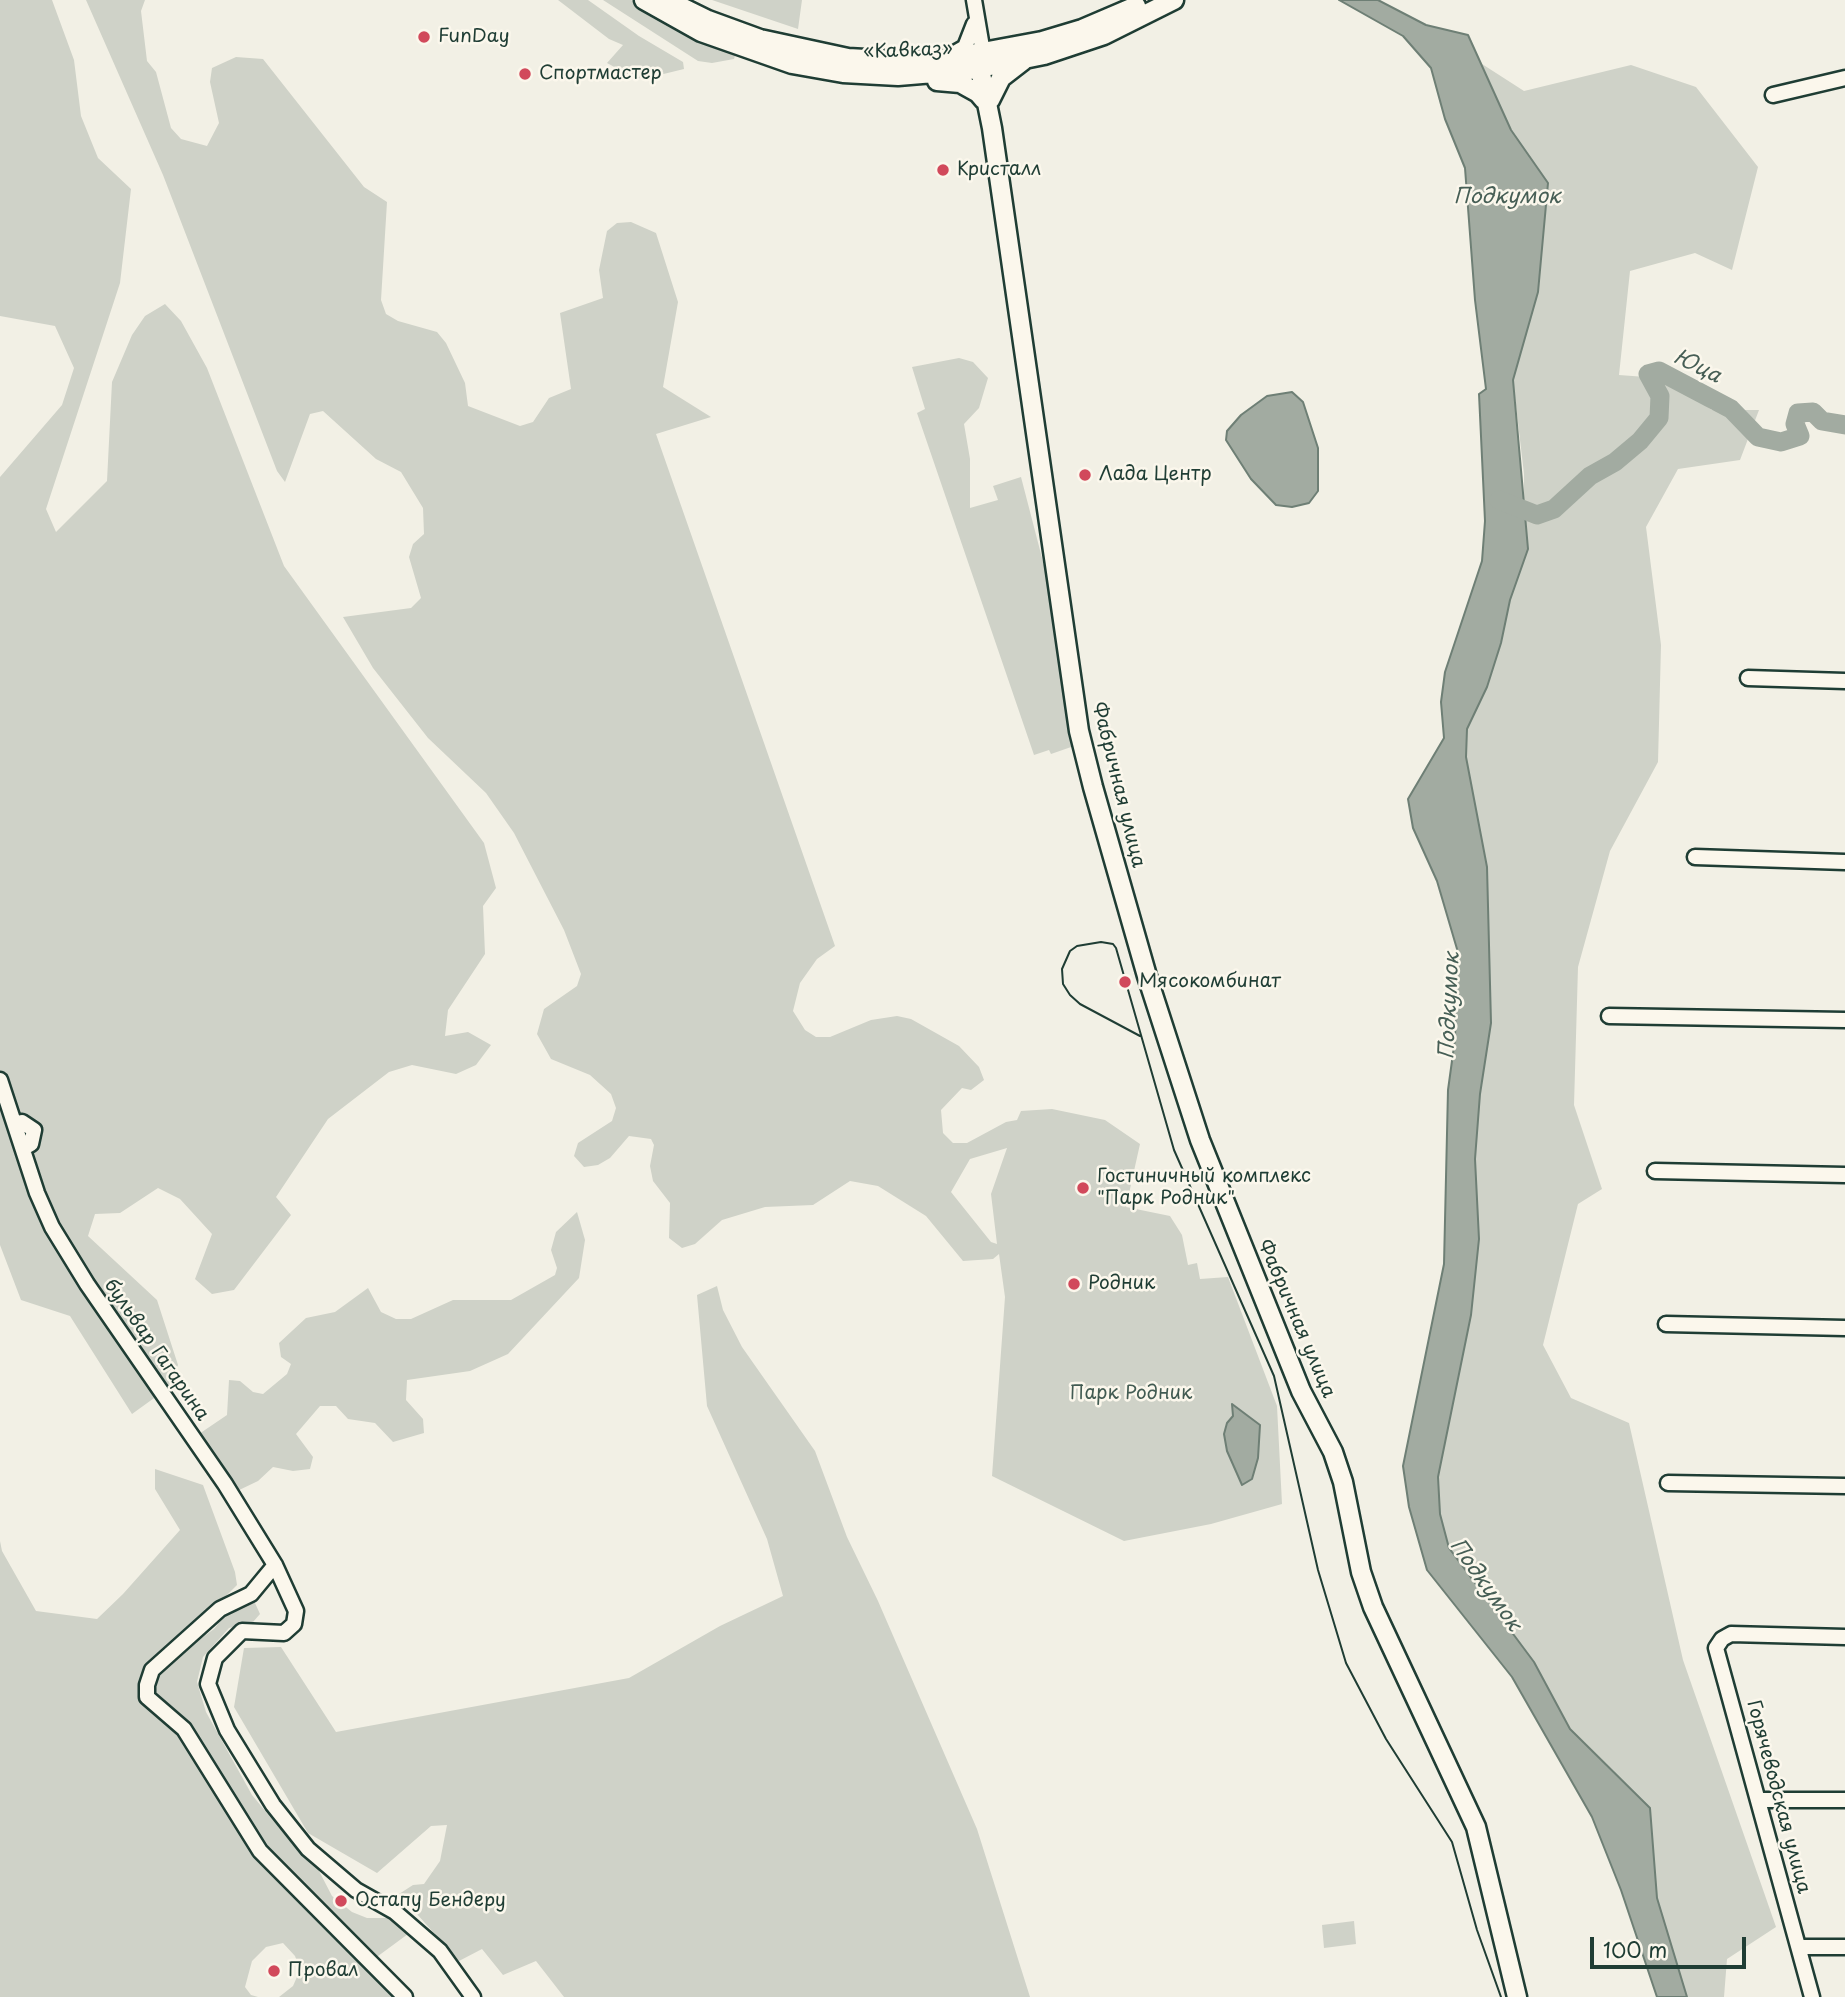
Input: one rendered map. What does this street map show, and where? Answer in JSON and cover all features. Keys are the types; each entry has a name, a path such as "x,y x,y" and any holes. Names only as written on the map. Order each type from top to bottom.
{"main road":[{"name":"«Кавказ»","path":"645,0 733,46 806,67 898,76 1104,35 1174,0"},
{"name":"«Кавказ»","path":"667,0 731,29 813,52 877,61 981,61"},
{"name":"«Кавказ»","path":"1025,52 1149,0"},
{"path":"981,61 1088,34 1120,19 1128,10"},
{"path":"981,61 1000,78 1025,52"},
{"path":"806,67 818,74 853,80 960,83 978,93 981,61"},
{"name":"Фабричная улица","path":"981,61 1079,731 1130,918 1200,1140 1301,1391 1333,1452 1343,1482 1361,1572 1373,1607 1476,1828 1517,1997"}],"street":[{"path":"974,1 981,61"},
{"path":"981,61 989,37 1025,52"},
{"path":"945,59 965,47 981,61"},
{"path":"1773,95 1845,78"},
{"path":"1748,678 1845,681"},
{"path":"1695,857 1845,862"},
{"path":"1609,1016 1845,1020"},
{"name":"бульвар Гагарина","path":"0,1080 15,1124 22,1122 34,1130 31,1144 24,1148 37,1193 52,1227 87,1284 225,1484 275,1565 296,1611 294,1624 284,1633 242,1631 215,1658 208,1684 247,1766 308,1849 356,1890 395,1912 440,1951 473,1997"},
{"path":"1655,1171 1845,1175"},
{"path":"1666,1324 1845,1328"},
{"path":"1668,1483 1845,1486"},
{"path":"275,1565 251,1594 220,1609 152,1670 146,1685 147,1698 184,1729 260,1852 405,1997"},
{"name":"Горячеводская улица","path":"1812,1997 1717,1648 1722,1639 1731,1634 1845,1637"},
{"path":"1760,1800 1845,1800"},
{"path":"1799,1947 1845,1947"}],"green space":[{"path":"0,0 52,0 74,60 81,116 98,158 131,189 120,283 46,509 56,532 107,481 112,382 132,335 145,316 165,304 181,321 207,368 284,566 484,843 496,888 483,906 485,954 448,1010 445,1036 468,1032 491,1045 476,1065 456,1074 412,1065 389,1072 328,1119 276,1197 291,1215 234,1290 212,1294 195,1279 212,1234 180,1199 158,1188 120,1213 95,1214 88,1236 157,1300 178,1365 168,1388 132,1414 70,1316 21,1300 0,1245 0,477 62,405 74,368 55,326 0,316"},
{"name":"Парк Родник","path":"86,0 145,0 141,11 147,61 156,72 171,128 181,139 207,146 219,123 210,82 212,68 236,57 263,59 364,187 387,202 381,300 386,314 398,321 437,332 446,343 465,383 468,406 520,426 533,422 549,398 571,389 560,313 603,298 599,270 607,231 617,223 631,222 656,233 678,302 663,387 711,417 656,434 835,946 817,959 800,983 793,1011 805,1030 816,1037 830,1037 871,1020 897,1016 911,1019 959,1046 979,1067 984,1080 971,1090 962,1088 941,1110 943,1133 953,1143 967,1143 1006,1122 1017,1120 1021,1111 1052,1109 1105,1120 1140,1144 1126,1207 1170,1216 1182,1235 1188,1265 1197,1263 1200,1279 1228,1277 1277,1406 1282,1504 1211,1524 1124,1541 992,1476 1005,1297 999,1254 993,1259 963,1261 926,1216 878,1186 850,1181 813,1205 765,1207 722,1220 695,1244 682,1248 669,1238 670,1203 653,1181 650,1166 654,1145 651,1139 629,1136 610,1158 598,1165 584,1167 574,1156 578,1143 612,1121 616,1108 611,1094 590,1075 551,1059 537,1034 544,1009 577,986 581,974 564,930 514,833 486,793 428,738 373,668 343,617 411,608 421,598 409,557 413,544 424,534 423,508 401,472 376,459 323,411 310,414 285,482 277,471 163,175","holes":["1007,1148 991,1194 997,1244 991,1242 951,1192 970,1159"]},
{"path":"558,0 588,0 639,36 683,62 684,69 643,79 631,76 607,63 623,45 609,39"},
{"path":"603,0 631,0 684,33 735,56 734,59 712,63 698,61"},
{"path":"712,0 802,0 798,29"},
{"path":"1482,64 1524,91 1631,65 1696,87 1758,167 1732,270 1695,253 1630,271 1619,375 1659,378 1677,386 1712,410 1759,410 1740,460 1678,469 1646,527 1661,645 1658,762 1610,851 1578,967 1574,1105 1602,1189 1578,1204 1543,1345 1571,1398 1629,1423 1683,1660 1776,1927 1727,1959 1724,1997 1687,1997 1657,1898 1650,1808 1570,1729 1534,1662 1449,1548 1440,1514 1438,1477 1471,1315 1479,1239 1475,1159 1480,1094 1491,1022 1487,867 1466,757 1467,729 1487,687 1501,643 1524,510 1524,474 1513,380 1538,292 1548,183 1511,130"},
{"path":"959,358 973,362 988,378 979,408 964,424 970,459 970,508 998,500 993,486 1021,477 1048,581 1074,746 1051,754 1049,750 1034,755 917,413 925,409 912,367"},
{"path":"577,1212 585,1240 579,1278 508,1354 470,1371 407,1380 406,1400 423,1419 424,1433 393,1442 375,1423 348,1419 336,1406 320,1406 296,1434 313,1457 310,1469 293,1471 273,1467 258,1481 235,1492 199,1434 227,1415 229,1380 240,1381 253,1392 263,1394 287,1374 291,1364 281,1357 279,1343 306,1318 335,1312 368,1288 381,1312 396,1319 411,1319 453,1300 511,1300 555,1275 557,1268 551,1250 556,1232"},
{"path":"717,1286 723,1310 742,1347 815,1451 847,1537 878,1601 977,1829 1030,1997 564,1997 536,1961 503,1975 482,1949 459,1961 399,1894 413,1885 424,1884 440,1861 447,1825 431,1826 377,1873 308,1833 234,1707 244,1648 281,1647 336,1732 629,1678 720,1626 783,1596 767,1539 707,1406 697,1295"},
{"path":"155,1469 203,1485 235,1572 237,1585 202,1620 196,1634 200,1639 214,1629 232,1606 255,1603 260,1614 253,1622 229,1628 203,1657 197,1682 206,1712 252,1795 295,1847 318,1869 332,1896 352,1912 367,1918 390,1918 408,1934 374,1959 400,1997 279,1997 293,1986 300,1970 295,1956 283,1943 266,1947 252,1961 245,1987 251,1995 258,1997 0,1997 0,1541 2,1551 36,1611 97,1619 180,1530 155,1489"},
{"path":"1354,1921 1356,1944 1324,1948 1322,1925"}],"water":[{"name":"Подкумок","path":"1339,0 1378,0 1426,25 1468,35 1511,130 1548,183 1538,292 1513,380 1528,549 1510,600 1501,643 1487,687 1467,729 1466,757 1487,867 1491,1023 1480,1094 1475,1159 1479,1239 1471,1315 1438,1477 1440,1514 1449,1548 1534,1662 1570,1729 1650,1808 1657,1898 1687,1997 1657,1997 1621,1890 1592,1817 1512,1677 1427,1570 1409,1507 1403,1466 1444,1264 1448,1090 1455,1039 1457,949 1437,881 1413,828 1408,799 1444,738 1441,702 1445,672 1482,561 1485,521 1479,394 1486,389 1475,300 1465,168 1445,119 1431,68 1403,36"},
{"path":"1292,392 1303,402 1318,448 1318,491 1309,503 1292,507 1276,505 1251,479 1226,440 1227,431 1241,415 1267,396"},
{"path":"1232,1404 1260,1425 1258,1458 1252,1479 1242,1485 1227,1451 1224,1434 1227,1423 1233,1416"}],"waterway":[{"name":"Юца","path":"1499,500 1537,515 1554,509 1590,476 1615,462 1640,441 1659,418 1660,396 1648,374 1659,371 1731,409 1758,437 1781,442 1800,436 1795,424 1798,413 1813,412 1822,421 1845,425"}],"tram line":[{"path":"1140,1036 1080,1004 1070,995 1063,984 1062,969 1070,951 1077,946 1101,942 1113,944 1116,948 1174,1150 1274,1376 1318,1570 1346,1663 1386,1739 1452,1842 1477,1930 1501,1997"}],"place":[{"name":"FunDay","path":"424,37"},
{"name":"Спортмастер","path":"525,74"},
{"name":"Кристалл","path":"943,170"},
{"name":"Лада Центр","path":"1085,475"},
{"name":"Мясокомбинат","path":"1125,982"},
{"name":"Гостиничный комплекс \"Парк Родник\"","path":"1083,1188"},
{"name":"Родник","path":"1074,1284"},
{"name":"Остапу Бендеру","path":"341,1901"},
{"name":"Провал","path":"274,1971"}]}
